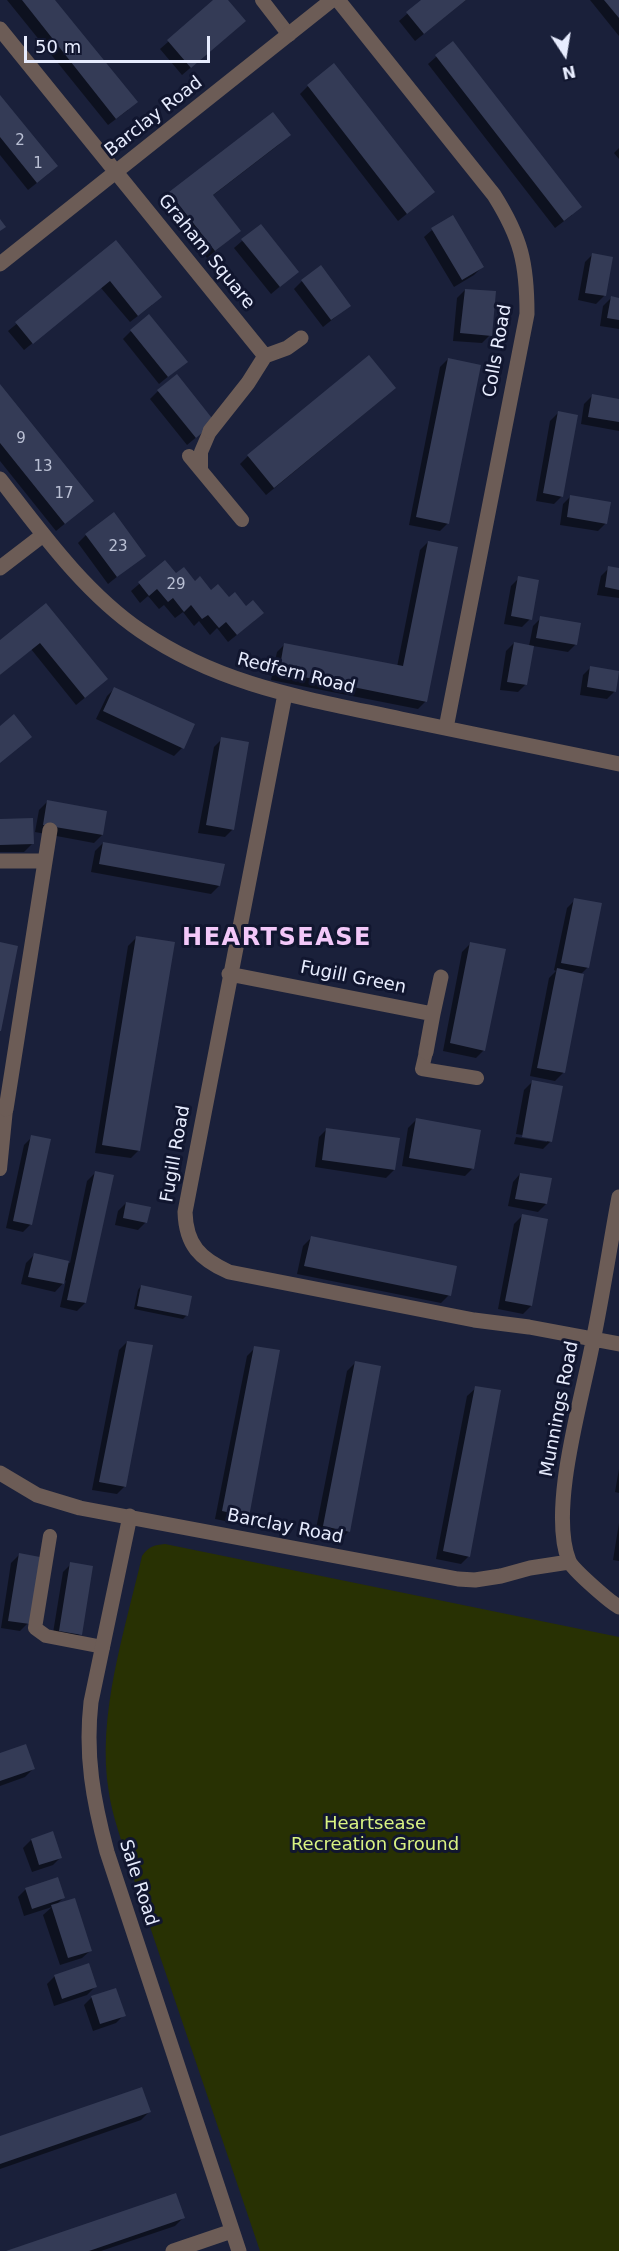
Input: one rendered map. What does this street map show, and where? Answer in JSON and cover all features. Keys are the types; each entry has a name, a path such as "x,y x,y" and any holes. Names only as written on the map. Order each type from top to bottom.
{"street":[{"name":"Barclay Road","path":"0,264 332,0"},
{"name":"Colls Road","path":"338,0 494,195 511,222 518,239 527,279 527,314 446,728"},
{"name":"Graham Square","path":"0,29 265,356"},
{"path":"210,431 248,383 265,356 301,339"},
{"name":"Redfern Road","path":"0,479 43,535 99,597 141,631 187,659 225,676 285,694 619,764"},
{"path":"0,567 43,535"},
{"name":"Fugill Road","path":"285,694 184,1212 185,1228 190,1241 200,1255 211,1264 229,1272 619,1344"},
{"path":"6,1109 50,830"},
{"path":"0,861 45,861"},
{"name":"Fugill Green","path":"230,974 434,1014"},
{"path":"426,1052 441,977"},
{"name":"Munnings Road","path":"569,1562 563,1530 567,1464 593,1341 619,1197"},
{"name":"Barclay Road","path":"0,1473 37,1495 80,1508 458,1579 475,1580 569,1562"},
{"name":"Sale Road","path":"130,1516 91,1702 87,1732 94,1802 107,1852 239,2251"},
{"path":"569,1562 619,1607"},
{"path":"173,2251 232,2231"}],"lane":[{"path":"262,0 290,35"},
{"path":"201,470 201,452 210,431"},
{"path":"189,456 242,520"},
{"path":"426,1052 422,1069 477,1078"},
{"path":"0,1169 6,1109"},
{"path":"50,1536 34,1628 46,1636 103,1647"}],"green space":[{"name":"Heartsease Recreation Ground","path":"165,1544 619,1637 619,2251 260,2251 126,1856 109,1793 106,1734 114,1674 142,1556 152,1547"}],"building":[{"path":"22,0 55,0 138,102 116,119"},
{"path":"213,0 228,0 246,21 191,68 167,40"},
{"path":"421,0 466,0 424,34 406,12"},
{"path":"604,0 619,0 619,18"},
{"path":"453,41 582,207 564,221 435,55"},
{"path":"334,63 435,192 407,214 307,85"},
{"path":"0,95 58,166 37,183 0,137"},
{"path":"273,112 291,135 213,195 241,231 215,251 169,192"},
{"path":"453,215 484,267 462,280 431,228"},
{"path":"0,219 6,227 0,231"},
{"path":"261,224 299,272 280,287 241,239"},
{"path":"116,240 162,297 138,316 110,281 33,344 15,322"},
{"path":"592,253 613,257 606,296 585,293"},
{"path":"321,265 351,306 331,320 301,280"},
{"path":"465,289 496,291 492,336 460,333"},
{"path":"611,296 619,298 619,320 607,318"},
{"path":"149,314 188,362 168,377 130,330"},
{"path":"369,355 396,388 274,488 247,455"},
{"path":"448,358 481,365 449,524 416,517"},
{"path":"177,374 215,422 196,438 157,390"},
{"path":"0,384 94,501 65,524 0,443"},
{"path":"592,394 619,399 619,422 588,417"},
{"path":"558,411 578,415 563,497 543,493"},
{"path":"570,495 611,502 607,524 567,517"},
{"path":"114,512 146,556 117,577 85,534"},
{"path":"428,541 458,547 427,702 279,672 284,643 403,666"},
{"path":"165,560 176,573 184,567 195,581 200,576 211,590 218,584 229,597 235,592 246,606 253,600 264,613 237,635 226,622 219,628 208,615 202,619 191,605 184,612 173,598 168,602 157,589 149,596 138,582"},
{"path":"608,566 619,568 619,590 605,587"},
{"path":"518,576 539,580 532,620 511,616"},
{"path":"46,603 108,679 85,698 40,643 0,675 0,640"},
{"path":"540,616 581,623 577,645 536,638"},
{"path":"514,642 534,646 527,685 507,682"},
{"path":"590,666 619,671 616,692 587,687"},
{"path":"114,687 195,724 184,749 103,711"},
{"path":"14,714 32,737 0,763 0,726"},
{"path":"221,737 249,742 234,830 206,825"},
{"path":"47,800 107,811 103,835 43,825"},
{"path":"33,818 34,844 0,845 0,819"},
{"path":"103,842 225,864 220,886 99,864"},
{"path":"574,898 602,903 589,968 561,963"},
{"path":"136,936 175,942 140,1151 102,1145"},
{"path":"0,942 18,946 1,1031 0,1031"},
{"path":"470,942 506,949 485,1051 450,1043"},
{"path":"557,968 584,974 565,1073 537,1068"},
{"path":"532,1080 563,1086 552,1142 522,1137"},
{"path":"416,1118 481,1130 474,1169 409,1158"},
{"path":"326,1128 400,1138 395,1170 322,1160"},
{"path":"31,1135 51,1139 32,1225 13,1221"},
{"path":"95,1171 114,1175 86,1303 67,1300"},
{"path":"520,1173 552,1178 547,1204 515,1199"},
{"path":"126,1202 151,1207 147,1223 123,1218"},
{"path":"522,1214 548,1219 532,1306 505,1301"},
{"path":"311,1236 457,1266 451,1296 304,1266"},
{"path":"34,1253 69,1261 64,1284 28,1277"},
{"path":"141,1285 192,1296 188,1316 137,1306"},
{"path":"127,1341 153,1345 126,1487 99,1482"},
{"path":"254,1346 280,1350 249,1517 222,1511"},
{"path":"355,1361 381,1366 350,1532 323,1526"},
{"path":"475,1386 501,1390 470,1557 443,1551"},
{"path":"19,1553 40,1557 30,1624 8,1621"},
{"path":"70,1562 93,1566 82,1635 59,1631"},
{"path":"26,1744 35,1769 0,1781 0,1753"},
{"path":"53,1831 62,1858 39,1865 31,1839"},
{"path":"58,1877 65,1898 32,1909 25,1888"},
{"path":"75,1898 92,1951 68,1958 51,1905"},
{"path":"89,1963 97,1987 62,1999 54,1975"},
{"path":"116,1988 126,2016 100,2024 91,1996"},
{"path":"142,2087 151,2112 0,2164 0,2136"},
{"path":"176,2193 185,2218 89,2251 6,2251"}],"district":[{"name":"HEARTSEASE","path":"277,939"}]}
